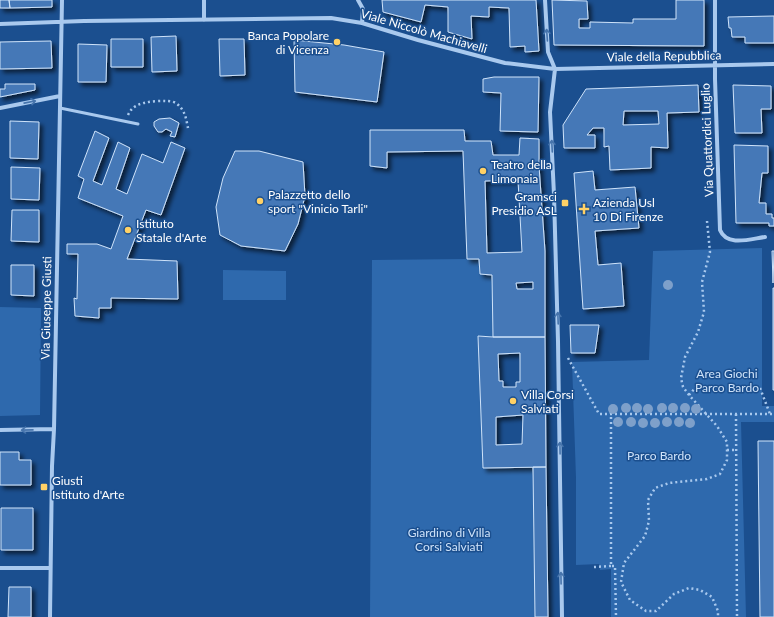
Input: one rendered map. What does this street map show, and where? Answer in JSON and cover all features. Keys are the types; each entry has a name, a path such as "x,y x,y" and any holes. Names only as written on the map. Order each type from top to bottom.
{"street":[{"name":"Via Giuseppe Giusti","path":"50,617 51,474 54,429 62,0"},
{"path":"204,0 204,20"},
{"path":"358,0 363,9 362,23"},
{"path":"545,0 548,52 555,69 550,112 558,341 562,617"},
{"name":"Via Quattordici Luglio","path":"714,0 720,230 729,240 765,237"},
{"name":"Viale Niccolò Machiavelli","path":"0,24 331,18 362,23 475,56 505,63 555,69"},
{"name":"Viale della Repubblica","path":"555,69 774,64"},
{"path":"0,108 60,96"},
{"path":"0,430 54,429"},
{"path":"0,568 50,568"}],"lane":[{"path":"60,108 138,124"}],"path":[{"path":"125,121 131,110 142,103 172,101 184,112 188,128"},
{"path":"707,221 710,252 702,282 704,312 698,332 684,357 681,378 683,387 717,426 728,442 727,460 720,474 707,479 669,483 655,488 648,500 649,521 645,536 624,563 621,582 630,600 646,611 656,611 674,594 689,588 700,590 712,597 718,611 718,617"},
{"path":"558,341 599,414 774,414"},
{"path":"689,395 696,387"},
{"path":"760,388 770,414"},
{"path":"611,407 611,566"},
{"path":"736,414 737,617"},
{"path":"727,450 736,450"},
{"path":"594,567 615,566 616,617"},
{"path":"615,577 622,577"}],"green space":[{"name":"Parco Bardo","path":"762,248 762,406 774,406 774,422 741,422 746,617 611,617 611,569 600,570 599,564 576,565 576,478 572,362 649,360 653,251"},
{"name":"Giardino di Villa Corsi Salviati","path":"479,259 480,274 492,275 493,337 478,336 483,468 533,467 535,617 370,617 372,260"},
{"path":"223,270 286,271 286,300 223,300"},
{"path":"0,307 41,308 40,415 0,416"}],"building":[{"path":"0,0 9,0 10,8 0,8"},
{"path":"9,0 52,0 52,7 10,8"},
{"path":"382,0 536,0 539,51 525,52 525,46 510,47 509,8 489,7 489,17 471,16 472,39 448,32 448,7 425,5 421,22 383,12"},
{"path":"552,0 587,1 588,19 579,19 579,28 590,28 590,22 633,23 633,19 676,19 676,0 704,0 704,46 554,45"},
{"path":"774,16 774,43 745,43 745,37 732,37 728,17"},
{"path":"176,36 177,71 152,72 151,37"},
{"path":"111,39 143,39 143,67 111,67"},
{"path":"219,39 244,39 245,75 220,76"},
{"path":"294,40 344,45 384,52 377,102 295,92"},
{"path":"51,41 52,68 0,69 0,42"},
{"path":"78,44 107,45 106,82 78,82"},
{"path":"494,77 539,77 538,132 500,131 501,93 483,92 483,79"},
{"path":"5,84 35,84 35,90 0,97 0,89 5,89"},
{"path":"698,85 699,112 667,113 668,148 651,147 651,168 610,170 609,146 604,147 604,128 593,128 587,135 595,135 595,148 564,148 563,125 586,89","holes":["624,111 658,111 659,124 623,125"]},
{"path":"733,85 771,86 771,109 761,109 762,133 735,133"},
{"path":"170,118 179,123 175,137 170,136 172,132 166,129 162,132 158,132 154,126 154,122 159,119"},
{"path":"10,121 39,122 38,159 10,158"},
{"path":"370,130 464,130 465,141 491,141 493,155 519,155 520,138 539,139 539,166 545,251 545,337 493,337 492,275 480,274 479,259 467,259 463,151 387,152 387,168 370,166","holes":["518,180 522,252 487,253 485,181","533,282 533,289 517,289 516,283"]},
{"name":"Istituto Statale d'Arte","path":"95,131 109,138 93,181 102,185 118,142 130,148 116,189 127,194 142,154 163,163 171,142 185,148 161,215 146,210 127,259 177,261 178,299 111,298 111,308 99,308 99,318 75,316 74,298 77,299 78,254 67,254 67,244 97,244 111,249 123,216 78,198 84,179 78,176"},
{"path":"734,145 768,146 768,173 762,173 759,203 766,203 766,214 772,214 772,218 774,218 774,226 769,226 769,223 736,223"},
{"name":"Palazzetto dello sport \"Vinicio Tarli\"","path":"235,151 259,151 303,162 305,196 298,224 285,251 241,246 220,235 216,207 223,178"},
{"path":"11,167 40,168 39,200 11,199"},
{"name":"Azienda Usl 10 Di Firenze","path":"593,171 595,190 635,187 639,228 595,231 598,265 621,263 624,306 583,309 574,173"},
{"path":"12,210 39,210 39,242 11,241"},
{"path":"772,251 774,251 773,283"},
{"path":"11,265 34,265 34,296 11,295"},
{"path":"774,288 774,390 773,390"},
{"path":"570,325 599,325 595,353 571,353"},
{"name":"Villa Corsi Salviati","path":"478,336 545,337 546,467 483,468","holes":["520,353 520,382 516,382 516,387 503,387 503,381 499,381 498,354","523,415 522,444 496,445 496,417"]},
{"path":"758,441 774,441 774,617 760,617"},
{"path":"0,452 19,452 19,460 31,460 31,485 0,485"},
{"path":"533,467 546,467 548,617 535,617"},
{"path":"1,508 33,508 33,550 1,550"},
{"path":"9,587 31,587 31,617 8,617"}],"place":[{"name":"Banca Popolare di Vicenza","path":"337,42"},
{"name":"Teatro della Limonaia","path":"483,171"},
{"name":"Palazzetto dello sport \"Vinicio Tarli\"","path":"260,201"},
{"name":"Gramsci Presidio ASL","path":"565,203"},
{"name":"Azienda Usl 10 Di Firenze","path":"584,209"},
{"name":"Istituto Statale d'Arte","path":"128,230"},
{"name":"Villa Corsi Salviati","path":"513,401"},
{"name":"Giusti Istituto d'Arte","path":"44,487"}],"park label":[{"name":"Area Giochi Parco Bardo","path":"727,380"}]}
